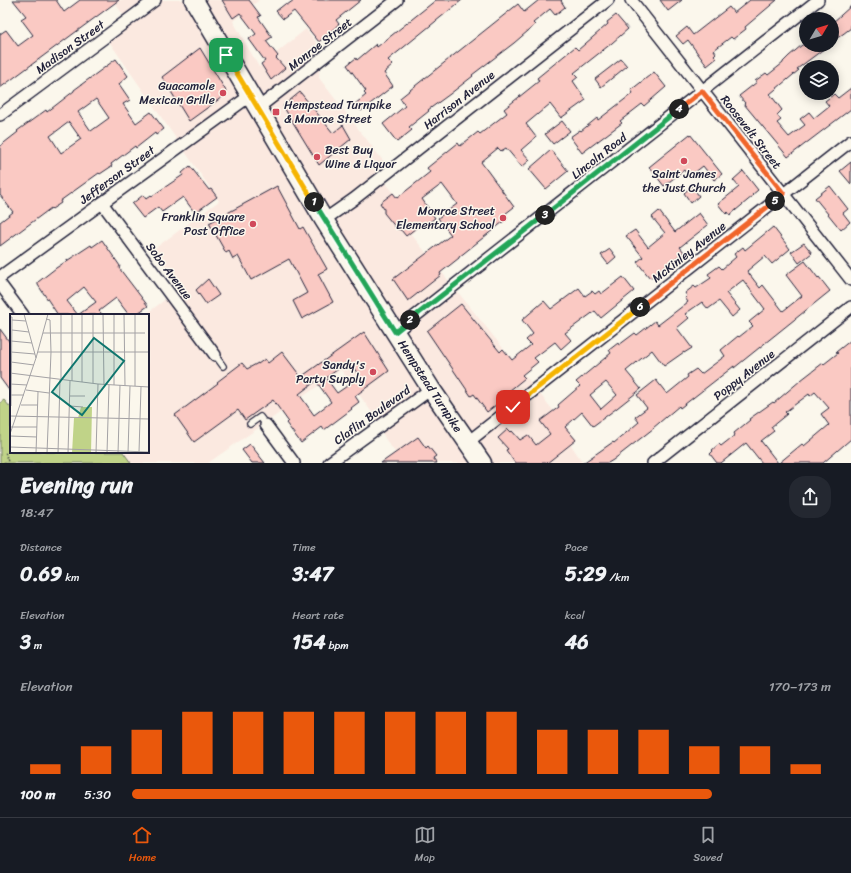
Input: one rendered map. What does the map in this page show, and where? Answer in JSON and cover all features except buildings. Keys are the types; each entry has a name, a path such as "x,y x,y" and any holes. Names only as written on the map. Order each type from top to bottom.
{"main road":[{"name":"Hempstead Turnpike","path":"194,0 324,220 431,389 482,463"}],"street":[{"name":"Madison Street","path":"0,115 155,0"},
{"name":"Monroe Street","path":"254,102 397,0"},
{"name":"Harrison Avenue","path":"324,220 359,195 608,0"},
{"name":"Roosevelt Street","path":"631,0 851,280"},
{"name":"Lincoln Road","path":"395,332 818,0"},
{"name":"Jefferson Street","path":"0,277 102,202 254,102"},
{"name":"McKinley Avenue","path":"468,442 851,141"},
{"name":"Sobo Avenue","path":"102,202 215,355"},
{"path":"0,284 22,314"},
{"name":"Poppy Avenue","path":"653,463 851,307"},
{"name":"Claflin Boulevard","path":"329,463 431,389"},
{"path":"266,425 294,463"}],"lane":[{"path":"215,355 223,366"},
{"path":"250,424 260,417 266,425"}],"path":[{"path":"4,463 8,460 5,454 10,451"}],"shaded area":[{"path":"113,0 259,0 233,21 259,67 306,29 320,47 319,78 384,162 374,168 420,226 411,234 577,440 571,445 583,463 403,463 386,440 371,411 341,370 208,463 131,463 124,453 149,453 149,377 151,376 149,373 149,314 146,314 180,288 154,249 219,201 106,37 128,22"}],"green space":[{"path":"4,400 10,407 10,453 124,453 131,463 0,463 0,403"}],"place":[{"name":"Guacamole Mexican Grille","path":"223,93"},
{"name":"Hempstead Turnpike & Monroe Street","path":"276,112"},
{"name":"Best Buy Wine & Liquor","path":"317,157"},
{"name":"Saint James the Just Church","path":"684,161"},
{"name":"Monroe Street Elementary School","path":"503,218"},
{"name":"Franklin Square Post Office","path":"253,224"},
{"name":"Sandy's Party Supply","path":"373,372"}],"route":[{"path":"226,55 329,227 395,332 702,91 784,194 513,407"}]}
